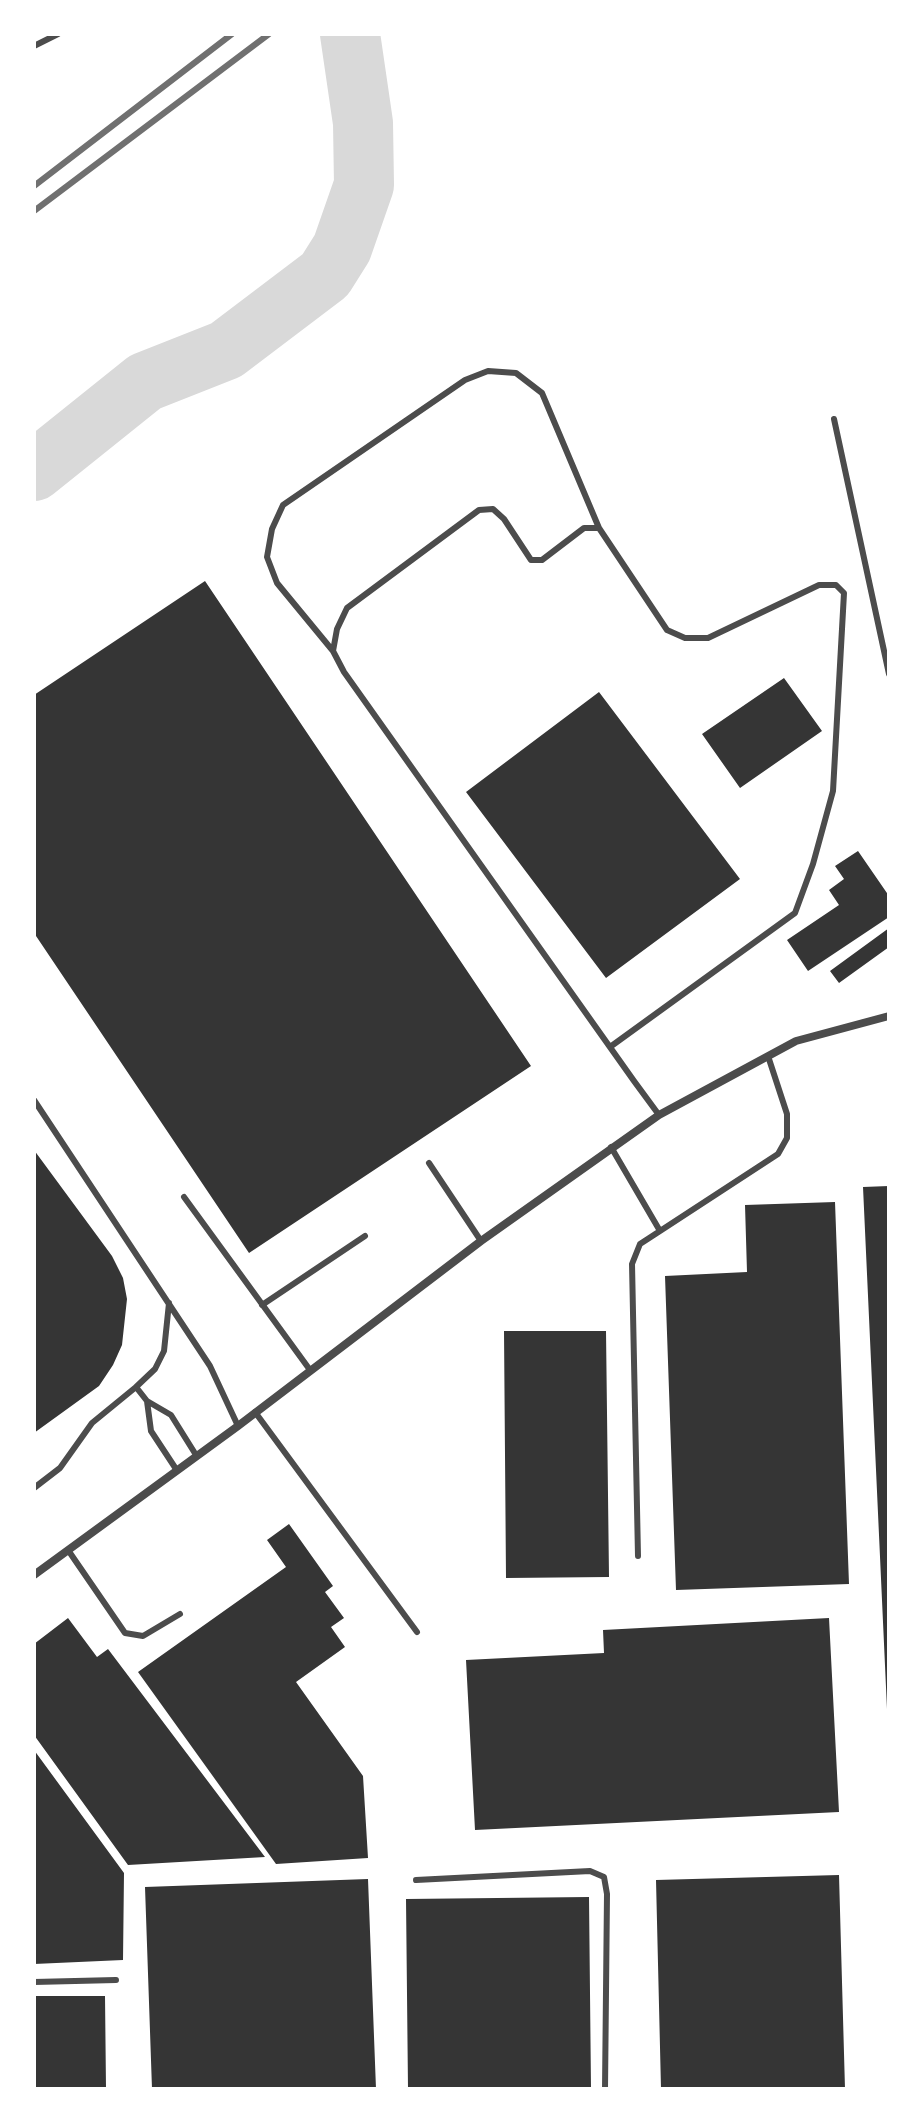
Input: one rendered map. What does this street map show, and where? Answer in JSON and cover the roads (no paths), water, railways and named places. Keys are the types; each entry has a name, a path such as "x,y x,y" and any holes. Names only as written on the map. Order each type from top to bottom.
{"street":[{"path":"34,1575 238,1426 481,1241 659,1115 796,1041 889,1016"}],"lane":[{"path":"34,46 58,34"},
{"path":"610,1047 795,913 813,864 833,791 844,593 836,585 819,585 708,638 685,638 667,630 599,528 542,393 516,373 488,371 465,380 283,505 272,529 267,557 277,583 333,651 344,672 610,1047 659,1115"},
{"path":"834,419 889,674"},
{"path":"333,651 337,629 347,608 479,510 493,509 504,519 531,560 542,560 584,528 599,528"},
{"path":"638,1556 632,1264 640,1244 778,1154 787,1138 787,1114 768,1056"},
{"path":"34,1100 210,1366 238,1426"},
{"path":"611,1147 660,1231"},
{"path":"429,1163 481,1241"},
{"path":"184,1197 310,1370"},
{"path":"262,1305 365,1236"},
{"path":"34,1488 60,1468 92,1423 155,1369 164,1351 169,1303"},
{"path":"136,1387 147,1401 171,1415 196,1455"},
{"path":"147,1401 151,1431 176,1469"},
{"path":"255,1412 417,1632"},
{"path":"68,1550 125,1633 143,1636 180,1614"},
{"path":"416,1880 590,1871 604,1877 607,1894 605,2089"},
{"path":"34,1982 116,1980"}],"waterway":[{"path":"34,471 145,382 226,350 325,275 342,248 364,185 363,123 350,34"}],"railway":[{"path":"34,186 232,34"},
{"path":"34,211 269,34"}]}
